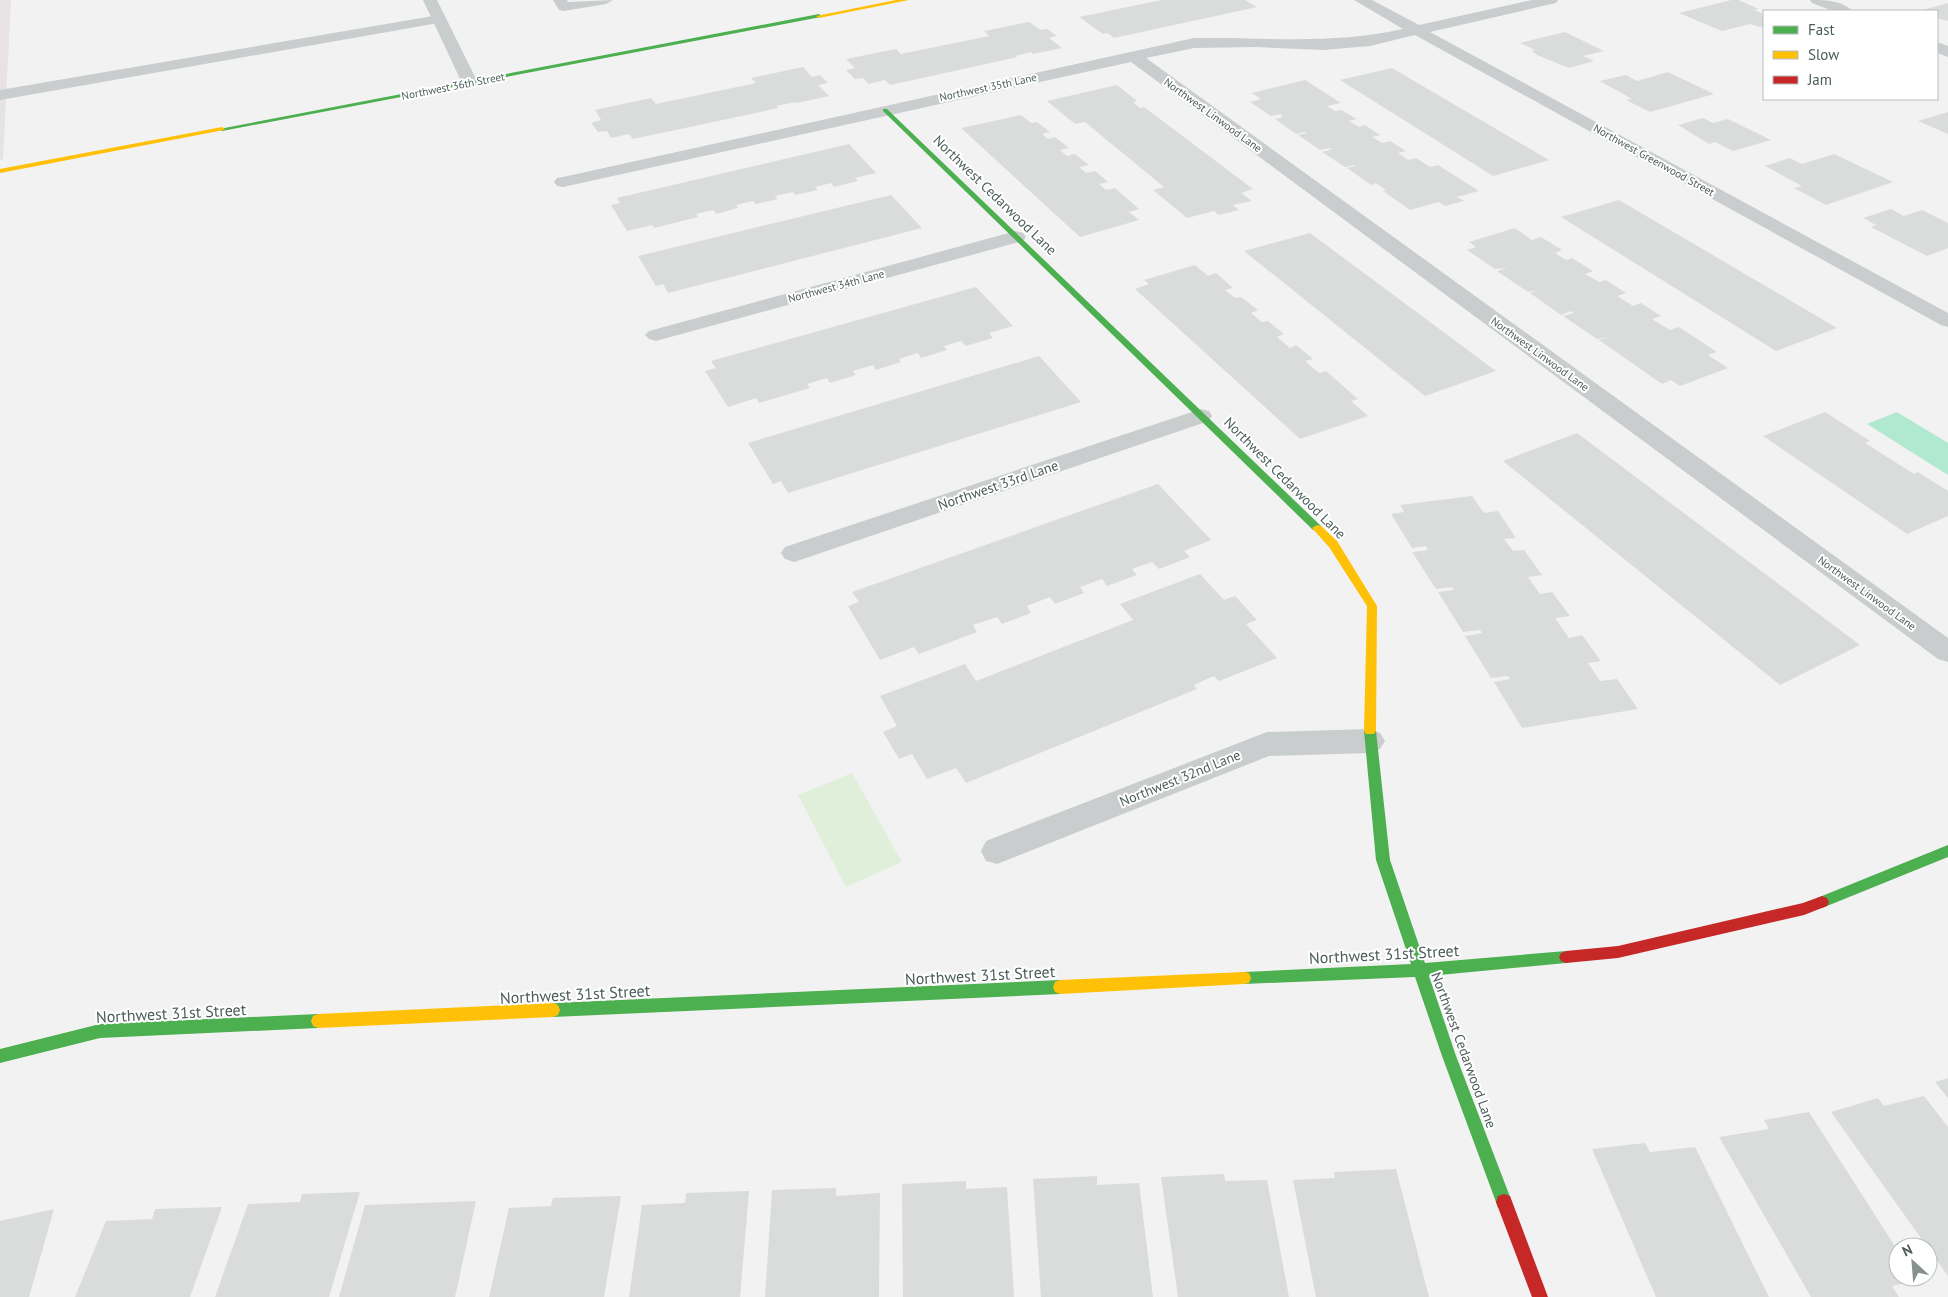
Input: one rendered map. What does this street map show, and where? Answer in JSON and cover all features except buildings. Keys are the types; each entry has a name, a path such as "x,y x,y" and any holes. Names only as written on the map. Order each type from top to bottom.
{"street":[{"path":"430,0 470,83"},
{"path":"560,0 564,7 606,0"},
{"name":"Northwest 36th Street","path":"0,171 470,83 886,2 906,0"},
{"name":"Northwest Greenwood Street","path":"1361,0 1948,321"},
{"name":"Northwest 35th Lane","path":"563,182 1132,55 1194,43 1256,42 1324,45 1370,41 1551,0"},
{"path":"1817,0 1842,10"},
{"path":"0,95 439,19"},
{"name":"Northwest Linwood Lane","path":"1132,55 1948,652"},
{"name":"Northwest Cedarwood Lane","path":"885,110 1333,544 1372,606 1370,740 1382,860 1449,1056 1540,1297"},
{"name":"Northwest 34th Lane","path":"656,336 1016,237"},
{"name":"Northwest 33rd Lane","path":"794,553 1201,416"},
{"name":"Northwest 32nd Lane","path":"997,851 1267,744 1370,740"},
{"name":"Northwest 31st Street","path":"0,1056 100,1031 1420,970 1618,952 1804,909 1948,851"}],"shaded area":[{"path":"0,0 11,0 3,159 0,160"},
{"path":"1897,412 1948,443 1948,475 1867,424"},
{"path":"852,773 902,862 846,887 798,795"}],"traffic: fast":[{"path":"222,129 819,16"},
{"path":"885,110 1317,528"},
{"path":"1370,731 1383,860 1449,1056 1504,1202"},
{"path":"1822,902 1948,851"},
{"path":"1244,978 1420,970 1566,957"},
{"path":"553,1010 1060,987"},
{"path":"0,1056 100,1031 318,1021"}],"traffic: slow":[{"path":"819,16 906,0"},
{"path":"0,171 222,129"},
{"path":"1317,528 1333,544 1372,606 1370,731"},
{"path":"1060,987 1244,978"},
{"path":"318,1021 553,1010"}],"traffic: jam":[{"path":"1566,957 1618,952 1804,909 1822,902"},
{"path":"1504,1202 1540,1297"}]}
